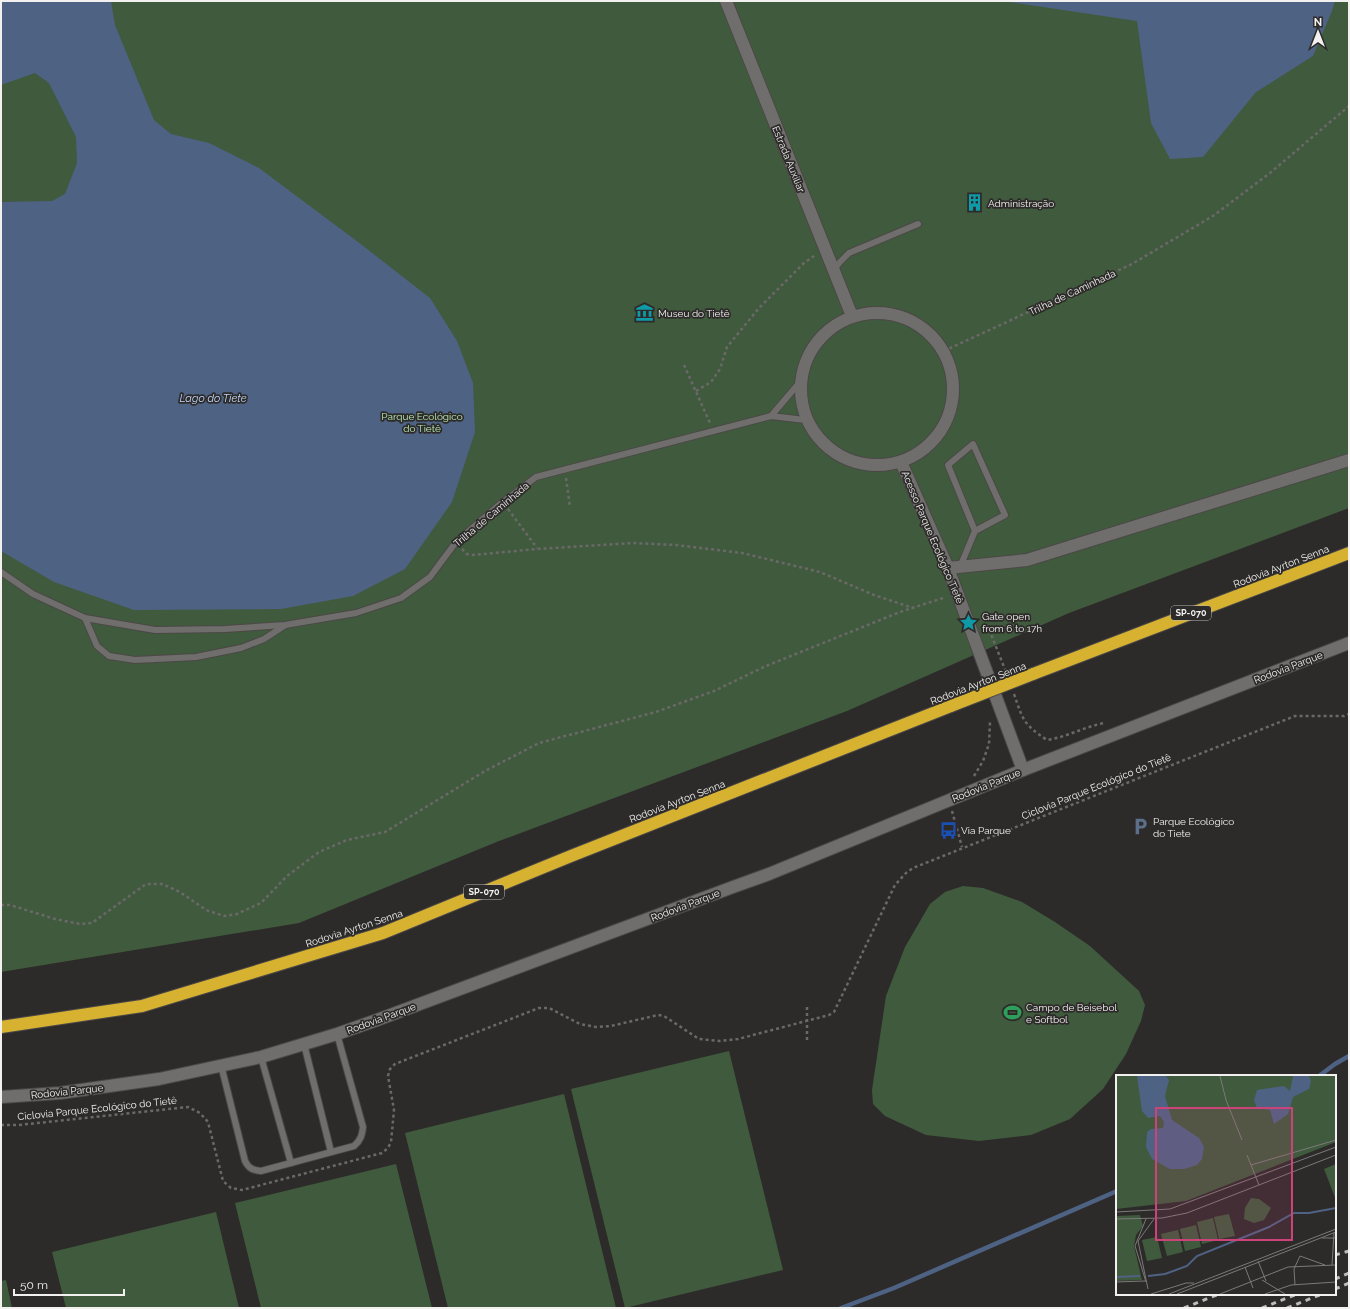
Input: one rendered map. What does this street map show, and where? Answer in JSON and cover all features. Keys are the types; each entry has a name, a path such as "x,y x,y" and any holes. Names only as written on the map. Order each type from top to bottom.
{"highway":[{"name":"Rodovia Ayrton Senna","path":"1,1027 142,1006 383,933 571,856 952,706 1349,553"}],"street":[{"name":"Estrada Auxiliar","path":"726,1 852,316"},
{"path":"887,313 920,325 944,351 953,377 953,404 943,429 925,449 901,462 876,466 852,461 830,450 813,432 805,420 800,382 804,364 815,343 831,327 852,316 887,313"},
{"path":"954,568 1027,560 1349,460"},
{"name":"Acesso Parque Ecológico Tietê","path":"901,462 954,568 958,594 1023,770"},
{"name":"Rodovia Parque","path":"1,1098 60,1093 159,1079 261,1057 337,1034 769,874 1023,770 1349,643"}],"lane":[{"path":"833,271 849,253 918,224"},
{"path":"771,416 800,382"},
{"name":"Trilha de Caminhada","path":"1,572 33,594 85,618 155,630 225,629 285,625 356,613 401,598 430,577 455,543 502,502 536,477 771,416 805,420"},
{"path":"954,568 975,531 1005,515 973,444 948,465 975,531"},
{"path":"85,618 97,646 109,656 135,660 196,657 242,648 264,639 285,625"},
{"path":"221,1065 245,1161 248,1167 261,1172 354,1146 359,1141 363,1126 337,1034"},
{"path":"304,1044 331,1152"},
{"path":"261,1057 290,1163"}],"path":[{"name":"Trilha de Caminhada","path":"944,351 1132,264 1213,216 1270,173 1349,106"},
{"path":"696,391 711,382 720,369 727,347 759,308 804,263 825,250"},
{"path":"684,365 713,430"},
{"path":"565,469 570,507"},
{"path":"502,502 537,549"},
{"path":"455,543 467,554 473,555 633,543 676,545 742,553 820,572 874,595 913,608"},
{"path":"1,905 10,905 67,922 80,924 92,923 146,884 162,884 180,892 206,910 224,916 237,914 261,903 286,876 319,852 347,840 385,832 484,770 539,743 656,712 714,691 766,666 913,608 958,594"},
{"path":"972,634 989,629 1008,676"},
{"path":"1013,690 1023,719 1029,727 1047,740 1059,738 1085,727 1106,723"},
{"name":"Ciclovia Parque Ecológico do Tietê","path":"1,1125 19,1125 188,1107 200,1113 208,1122 223,1181 231,1188 242,1190 382,1153 388,1148 391,1142 394,1110 388,1076 390,1070 395,1064 539,1008 549,1008 580,1024 596,1027 611,1026 658,1015 664,1016 699,1039 720,1041 738,1039 829,1015 834,1012 896,885 906,872 962,848 1295,716 1344,716 1349,714"},
{"path":"979,788 973,775 983,761 989,744 990,721"},
{"path":"949,800 962,848"},
{"path":"807,1007 807,1043"}],"green space":[{"name":"Parque Ecológico do Tietê","path":"1,1 1349,1 1349,508 1069,613 847,711 499,841 299,923 1,972"},
{"name":"Campo de Beisebol e Softbol","path":"963,886 983,888 1022,902 1055,922 1090,946 1139,991 1145,1005 1141,1021 1126,1054 1103,1089 1070,1119 1031,1135 979,1141 926,1135 885,1116 873,1104 872,1090 886,996 905,947 930,904 945,892"},
{"path":"729,1051 783,1270 625,1308 571,1089"},
{"path":"564,1094 616,1308 448,1308 405,1133"},
{"path":"396,1164 432,1308 261,1308 235,1203"},
{"path":"216,1212 239,1308 66,1308 52,1252"},
{"path":"6,1280 12,1308 1,1308 1,1281"}],"water":[{"name":"Lago do Tiete","path":"1,1 111,1 115,25 154,120 171,134 209,143 259,168 430,298 457,341 473,383 475,432 452,502 405,569 353,596 281,609 134,610 54,582 1,551 1,202 52,201 65,194 77,163 76,137 49,83 35,73 1,85"},
{"path":"1003,1 1335,1 1313,56 1256,92 1203,157 1170,159 1151,123 1137,21"}],"waterway":[{"path":"1320,1075 1349,1056"},
{"path":"841,1308 894,1288 1116,1191"}],"railway":[{"path":"1336,1255 1349,1251"},
{"path":"1336,1279 1349,1273"},
{"path":"1336,1289 1349,1283"},
{"path":"1184,1308 1216,1295"},
{"path":"1262,1308 1294,1295"},
{"path":"1287,1308 1320,1295"}],"place":[{"name":"Administração","path":"975,203"},
{"name":"Museu do Tietê","path":"645,313"},
{"name":"Gate open from 6 to 17h","path":"969,622"},
{"name":"Parque Ecológico do Tiete","path":"1140,827"},
{"name":"Via Parque","path":"948,830"},
{"name":"Campo de Beisebol e Softbol","path":"1013,1013"}]}
